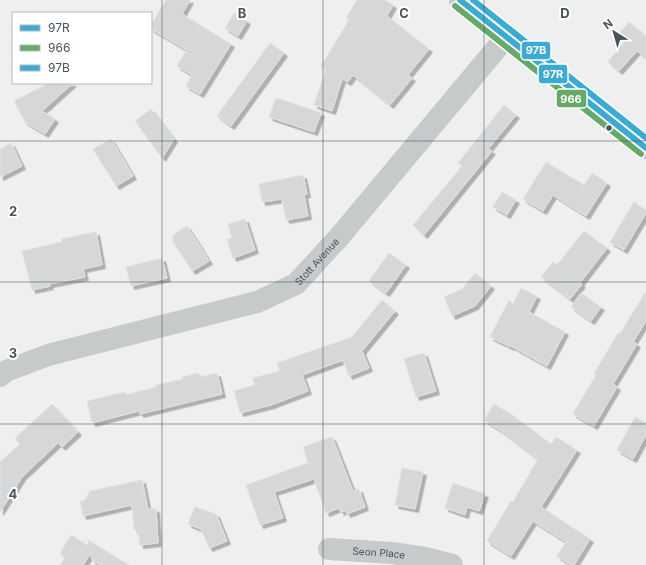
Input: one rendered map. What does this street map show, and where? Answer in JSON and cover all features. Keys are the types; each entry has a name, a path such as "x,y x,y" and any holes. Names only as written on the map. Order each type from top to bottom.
{"main road":[{"path":"460,0 646,148"}],"street":[{"name":"Stott Avenue","path":"0,376 6,371 48,355 257,302 296,284 340,236 506,37"},
{"name":"Seon Place","path":"329,549 392,553 425,558 452,565"}],"building":[{"path":"166,0 190,0 182,14 231,44 200,94 186,86 192,75 177,66 187,50 152,30 152,23"},
{"path":"357,0 385,0 393,5 387,16 429,49 408,75 412,78 390,105 353,75 348,82 342,79 332,111 314,105 326,69 321,66 349,20 346,18"},
{"path":"234,13 247,21 238,36 225,28"},
{"path":"629,22 646,36 646,59 637,51 619,71 608,62 625,41 618,35"},
{"path":"270,43 284,53 231,126 217,116"},
{"path":"47,84 72,84 42,111 55,119 45,134 25,122 14,101"},
{"path":"276,98 321,113 314,132 269,117"},
{"path":"504,105 516,115 488,149 492,151 424,235 413,225 462,166 458,163"},
{"path":"151,109 174,139 162,158 135,121"},
{"path":"111,139 133,176 116,186 93,149"},
{"path":"11,143 22,166 0,177 0,149"},
{"path":"546,162 584,185 592,173 607,183 586,216 553,195 543,211 523,199"},
{"path":"303,175 307,194 304,195 308,216 286,220 282,199 262,202 259,184"},
{"path":"502,192 516,200 507,215 493,207"},
{"path":"634,202 646,210 646,213 624,250 610,242"},
{"path":"245,219 255,250 233,258 227,239 232,238 228,224"},
{"path":"187,226 209,261 192,271 173,242 173,235"},
{"path":"584,231 607,248 580,283 582,284 570,299 541,277 553,262 557,265"},
{"path":"96,232 102,265 83,269 85,277 49,284 50,286 32,290 22,251 62,242 61,239"},
{"path":"389,253 406,265 386,293 369,281"},
{"path":"162,258 167,278 131,286 126,267"},
{"path":"475,273 491,286 475,306 452,316 444,297 462,289"},
{"path":"521,288 537,296 529,312 565,332 547,366 511,346 490,337 509,300 513,304"},
{"path":"646,291 646,321 633,342 637,344 613,384 617,387 594,426 573,414 618,333 620,334"},
{"path":"581,293 601,307 591,321 571,307"},
{"path":"382,300 395,311 362,351 369,368 349,376 343,360 302,375 308,391 271,405 240,413 234,391 255,385 253,378 280,371 277,363 352,337"},
{"path":"424,353 436,391 416,397 404,359"},
{"path":"199,373 200,377 217,373 222,394 140,414 139,411 92,423 87,401 125,392 126,395"},
{"path":"52,404 78,432 62,447 58,443 22,477 0,512 0,462 20,444 15,438"},
{"path":"494,404 511,414 551,444 556,437 577,450 541,507 590,539 574,565 571,565 557,556 566,542 533,521 511,556 487,541 511,501 513,502 538,459 500,430 484,420"},
{"path":"635,417 646,423 646,435 633,459 617,450"},
{"path":"332,437 353,491 359,489 365,507 347,514 345,510 341,512 339,508 326,513 314,479 274,492 283,518 260,525 246,485 308,463 303,447"},
{"path":"402,468 423,472 415,509 395,505"},
{"path":"142,480 148,509 156,509 158,543 140,545 138,530 134,530 132,505 83,516 80,501 85,500 90,491"},
{"path":"453,483 485,494 479,511 467,507 465,515 445,508"},
{"path":"195,507 216,514 227,541 209,548 201,529 188,524"},
{"path":"71,535 89,546 88,540 129,565 101,565 92,560 91,553 83,565 60,565 66,557 60,553"}],"transit line":[{"name":"97R","path":"460,0 646,148"},
{"name":"97B","path":"473,0 646,138"},
{"name":"966","path":"455,6 641,154"}]}
